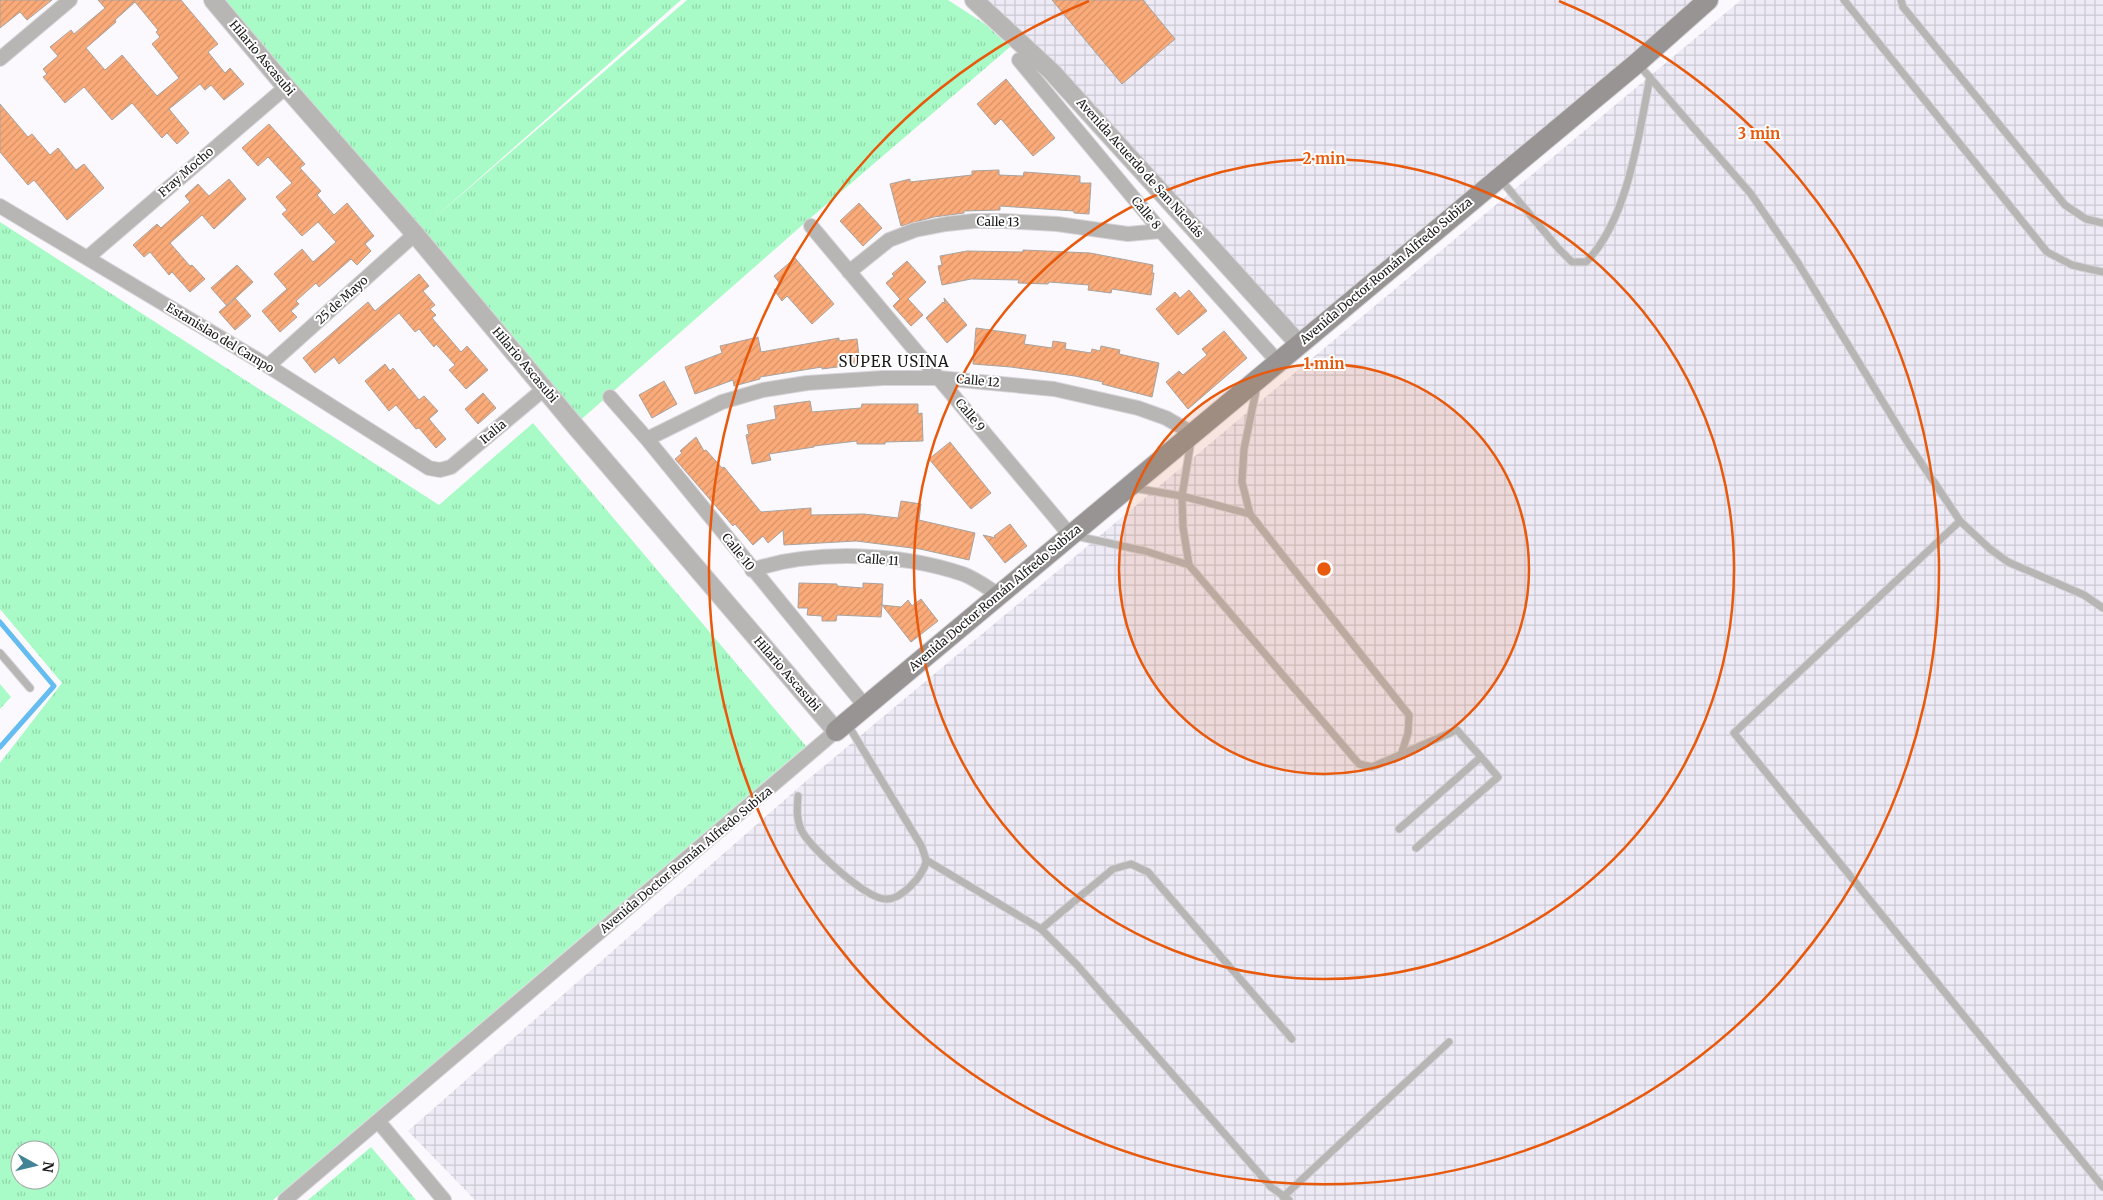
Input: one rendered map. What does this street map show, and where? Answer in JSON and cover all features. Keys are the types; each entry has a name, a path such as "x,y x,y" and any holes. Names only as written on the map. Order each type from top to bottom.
{"main road":[{"name":"Avenida Doctor Román Alfredo Subiza","path":"842,727 1499,178 1643,70 1708,0"}],"street":[{"path":"0,58 70,0"},
{"name":"Hilario Ascasubi","path":"213,0 415,234 544,389 842,727"},
{"name":"Avenida Acuerdo de San Nicolás","path":"974,0 1052,72 1299,344"},
{"name":"Calle 8","path":"1018,60 1161,231 1278,362"},
{"name":"Fray Mocho","path":"87,258 286,86"},
{"name":"Estanislao del Campo","path":"0,206 268,366 429,468 440,470"},
{"name":"Calle 13","path":"849,272 889,240 915,230 946,224 974,221 1004,221 1057,224 1128,234 1161,231"},
{"name":"Calle 9","path":"811,226 1070,535"},
{"name":"25 de Mayo","path":"268,366 415,234"},
{"name":"Calle 12","path":"647,439 722,402 763,390 807,383 883,378 939,378 1054,389 1115,401 1166,418 1192,433"},
{"name":"Italia","path":"440,470 451,467 544,389"},
{"name":"Calle 10","path":"610,398 647,439 752,570 865,706"},
{"name":"Calle 11","path":"752,570 777,562 796,560 831,557 882,558 922,564 964,575 999,595"},
{"name":"Avenida Doctor Román Alfredo Subiza","path":"285,1200 842,727"},
{"path":"378,1121 444,1200"}],"lane":[{"path":"1844,0 2047,252 2072,265 2103,272"},
{"path":"1901,0 1903,7 2065,206 2086,219 2103,223"},
{"path":"1499,178 1572,262 1586,262 1597,252 1618,210 1637,144 1643,70"},
{"path":"1643,70 1751,194 1798,262 1908,443 1960,521 1990,549 2008,562 2084,595 2103,608"},
{"path":"1259,378 1244,449 1242,482 1250,514 1408,714 1408,733 1400,755"},
{"path":"1192,433 1182,496 1183,527 1190,565 1358,764 1372,767 1457,730 1498,777 1416,848"},
{"path":"1128,487 1182,496 1250,514"},
{"path":"1960,521 1734,733 2103,1187"},
{"path":"1070,535 1145,551 1190,565"},
{"path":"0,652 30,688"},
{"path":"798,796 797,813 802,832 844,876 869,893 886,899 895,897 909,888 921,874 926,860 922,847 842,727"},
{"path":"1399,830 1481,757"},
{"path":"926,860 1041,929 1077,965 1271,1187 1286,1198 1449,1042"},
{"path":"1041,929 1113,869 1131,864 1148,872 1292,1039"}],"shaded area":[{"path":"974,0 1708,0 1299,344"},
{"path":"1741,0 2103,0 2103,1200 475,1200 408,1131 805,782"}],"green space":[{"path":"213,0 681,0 432,220 687,0 948,0 985,24 1010,47 807,221 576,424"},
{"path":"0,222 439,505 533,423 806,746 273,1200 0,1200 0,763 62,683 0,609"},
{"path":"0,684 11,697 0,709"},
{"path":"371,1147 416,1200 308,1200"}],"building":[{"path":"0,0 52,0 27,20 20,12 0,28"},
{"path":"98,0 181,0 218,44 208,52 225,73 230,68 244,84 224,100 211,85 205,90 200,84 169,109 189,133 177,144 167,133 162,138 132,103 112,120 84,87 65,103 43,77 47,74 43,69 58,56 50,47 71,30 74,34 105,8","holes":["135,2 158,30 156,32 160,37 152,44 179,78 157,96 122,55 105,70 86,48 116,22 115,20"]},
{"path":"1052,0 1143,0 1175,39 1122,84"},
{"path":"1006,79 1055,138 1033,156 1001,119 995,125 977,104"},
{"path":"0,104 28,137 32,134 50,155 58,148 76,170 84,164 104,188 67,220 34,180 28,185 0,152"},
{"path":"269,124 305,164 300,168 321,191 317,195 334,215 347,203 374,236 365,244 371,251 357,265 351,259 319,287 316,283 296,301 299,304 291,311 297,317 280,332 262,311 287,289 274,274 302,249 313,262 336,242 318,222 302,236 282,214 287,210 276,197 292,183 268,157 258,166 242,148"},
{"path":"999,170 999,175 1023,176 1024,172 1080,176 1080,183 1091,183 1089,214 1074,213 1074,211 1000,206 1000,210 964,211 964,213 934,217 901,226 890,184 910,179 910,182 972,175 972,171"},
{"path":"229,179 246,199 214,229 202,215 170,243 190,266 192,265 205,279 190,292 172,272 169,275 150,252 144,257 133,245 157,224 161,228 190,202 185,196 198,184 209,196"},
{"path":"859,203 882,228 863,246 840,221"},
{"path":"1023,250 1090,253 1153,265 1152,273 1154,273 1151,295 1112,289 1111,293 1088,290 1089,285 1049,282 1048,284 1018,283 1019,280 971,279 942,285 938,266 942,265 940,256 967,251 1023,252"},
{"path":"795,258 834,304 812,324 787,296 782,301 774,290 781,285 774,276"},
{"path":"907,261 926,282 908,299 923,315 911,326 893,306 900,299 886,283 894,276 892,274"},
{"path":"237,265 253,282 227,306 211,288"},
{"path":"419,274 429,286 423,291 435,305 430,309 436,315 432,318 461,352 467,346 488,370 466,389 449,370 455,365 436,344 434,347 419,329 415,332 399,313 339,364 334,357 315,373 303,358 368,302 375,311"},
{"path":"1189,290 1207,311 1178,335 1156,309 1175,292 1180,298"},
{"path":"235,298 251,316 235,330 219,312"},
{"path":"944,298 967,325 947,343 926,318 943,302 945,304"},
{"path":"976,328 1026,335 1024,344 1052,348 1053,341 1066,343 1065,349 1091,353 1092,349 1100,351 1101,346 1120,350 1119,354 1159,363 1152,397 1102,384 1103,382 1075,376 973,364"},
{"path":"1224,331 1247,358 1188,409 1166,382 1179,371 1183,375 1207,355 1202,349"},
{"path":"758,337 761,352 839,338 839,341 857,339 860,364 822,369 822,367 760,377 760,379 734,386 733,380 695,394 685,367 722,353 720,346"},
{"path":"385,364 390,371 393,368 419,400 424,396 438,411 429,419 446,439 436,448 419,428 416,429 396,405 389,411 365,381"},
{"path":"664,381 677,404 652,418 639,395"},
{"path":"483,393 496,408 478,424 465,409"},
{"path":"810,401 812,412 861,408 862,404 918,404 918,414 922,413 923,441 857,444 857,441 814,446 769,454 771,460 752,464 746,435 749,434 747,425 776,419 774,406"},
{"path":"696,437 704,451 706,450 722,468 724,467 761,512 811,508 811,515 864,514 898,518 901,501 921,504 919,520 975,533 969,560 920,549 856,541 784,545 783,530 768,543 763,536 753,545 735,524 733,526 675,459 682,453 680,451"},
{"path":"950,442 991,493 971,509 929,459"},
{"path":"1010,524 1027,546 1005,563 983,535 996,538 994,536"},
{"path":"799,583 837,584 837,586 863,588 863,583 883,584 881,617 837,615 836,621 822,621 822,616 807,615 808,608 798,608"},
{"path":"921,599 938,621 911,642 882,605 901,607 908,600 912,606"}],"waterway":[{"path":"0,622 54,686 0,747"}],"district":[{"name":"SUPER USINA","path":"894,362"}]}
